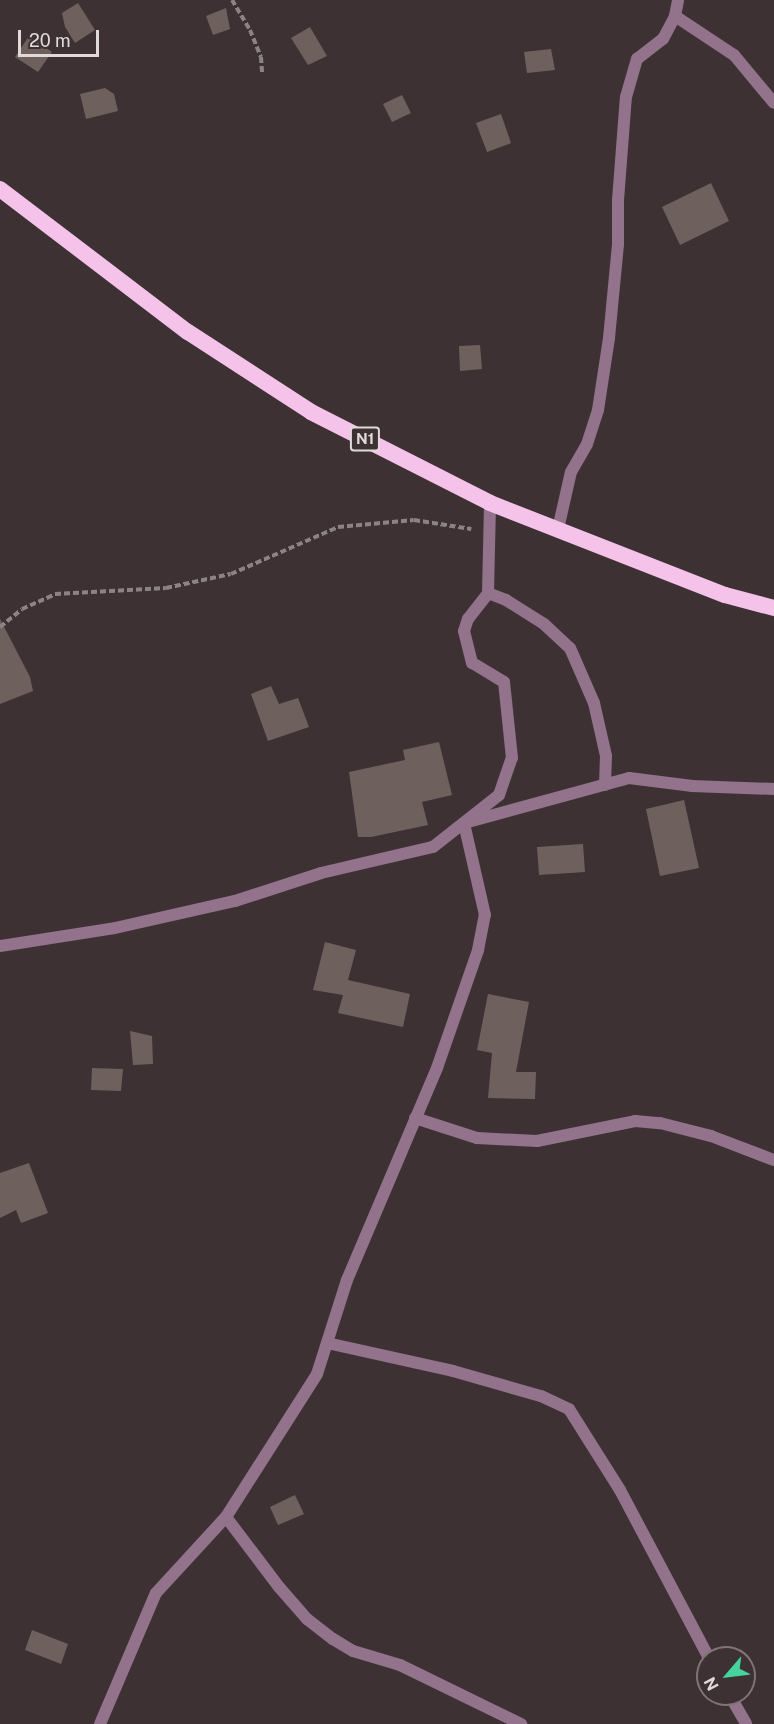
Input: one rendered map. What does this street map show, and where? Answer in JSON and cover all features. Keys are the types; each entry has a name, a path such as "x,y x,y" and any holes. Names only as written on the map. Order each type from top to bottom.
{"highway":[{"name":"N1","path":"0,189 188,332 301,406 490,503 725,595 774,608"}],"street":[{"path":"558,529 571,472 587,444 597,410 607,350 616,279 618,200 626,97 637,59 663,39 675,16 678,0"},
{"path":"675,16 734,55 774,103"},
{"path":"0,946 115,928 234,901 321,873 433,847 499,795 512,758 504,681 472,663 464,631 468,619 488,592 490,503"},
{"path":"488,592 506,600 544,624 570,648 594,703 606,756 605,785"},
{"path":"464,823 629,778 692,786 774,789"},
{"path":"100,1724 156,1593 226,1517 317,1374 347,1280 437,1068 478,950 485,915 464,823"},
{"path":"416,1118 477,1138 537,1141 635,1121 660,1123 711,1136 774,1160"},
{"path":"327,1343 453,1371 541,1396 569,1409 620,1490 703,1646"},
{"path":"226,1517 307,1619 333,1639 352,1651 400,1665 521,1724"},
{"path":"736,1706 746,1724"}],"path":[{"path":"232,0 250,30 261,57 262,73"},
{"path":"0,627 22,609 55,594 166,588 231,574 339,527 414,520 489,532"}],"building":[{"path":"78,3 95,30 75,43 65,27 62,13"},
{"path":"226,8 230,29 213,35 206,16"},
{"path":"310,27 327,56 308,65 291,38"},
{"path":"29,36 52,52 38,72 15,57"},
{"path":"551,49 555,70 527,73 524,52"},
{"path":"105,88 114,94 118,111 86,119 80,94"},
{"path":"402,95 411,113 392,122 383,104"},
{"path":"501,114 511,143 487,152 476,123"},
{"path":"711,183 729,221 680,245 662,207"},
{"path":"480,345 482,369 460,371 459,346"},
{"path":"0,619 30,677 33,691 0,704"},
{"path":"271,686 279,704 298,698 309,727 268,741 251,694"},
{"path":"439,742 452,795 422,802 428,825 371,837 358,837 349,772 405,760 403,750"},
{"path":"684,800 699,868 660,876 646,809"},
{"path":"583,844 585,872 539,875 537,847"},
{"path":"325,942 356,950 348,980 410,994 403,1027 338,1013 343,995 313,990"},
{"path":"488,994 529,1002 516,1072 536,1072 535,1099 488,1098 492,1053 477,1050"},
{"path":"130,1031 152,1036 153,1064 133,1065"},
{"path":"92,1068 123,1069 121,1091 91,1090"},
{"path":"29,1163 48,1213 21,1223 16,1210 0,1218 0,1173"},
{"path":"295,1495 304,1514 278,1525 270,1507"},
{"path":"32,1630 68,1644 61,1664 25,1650"}]}
